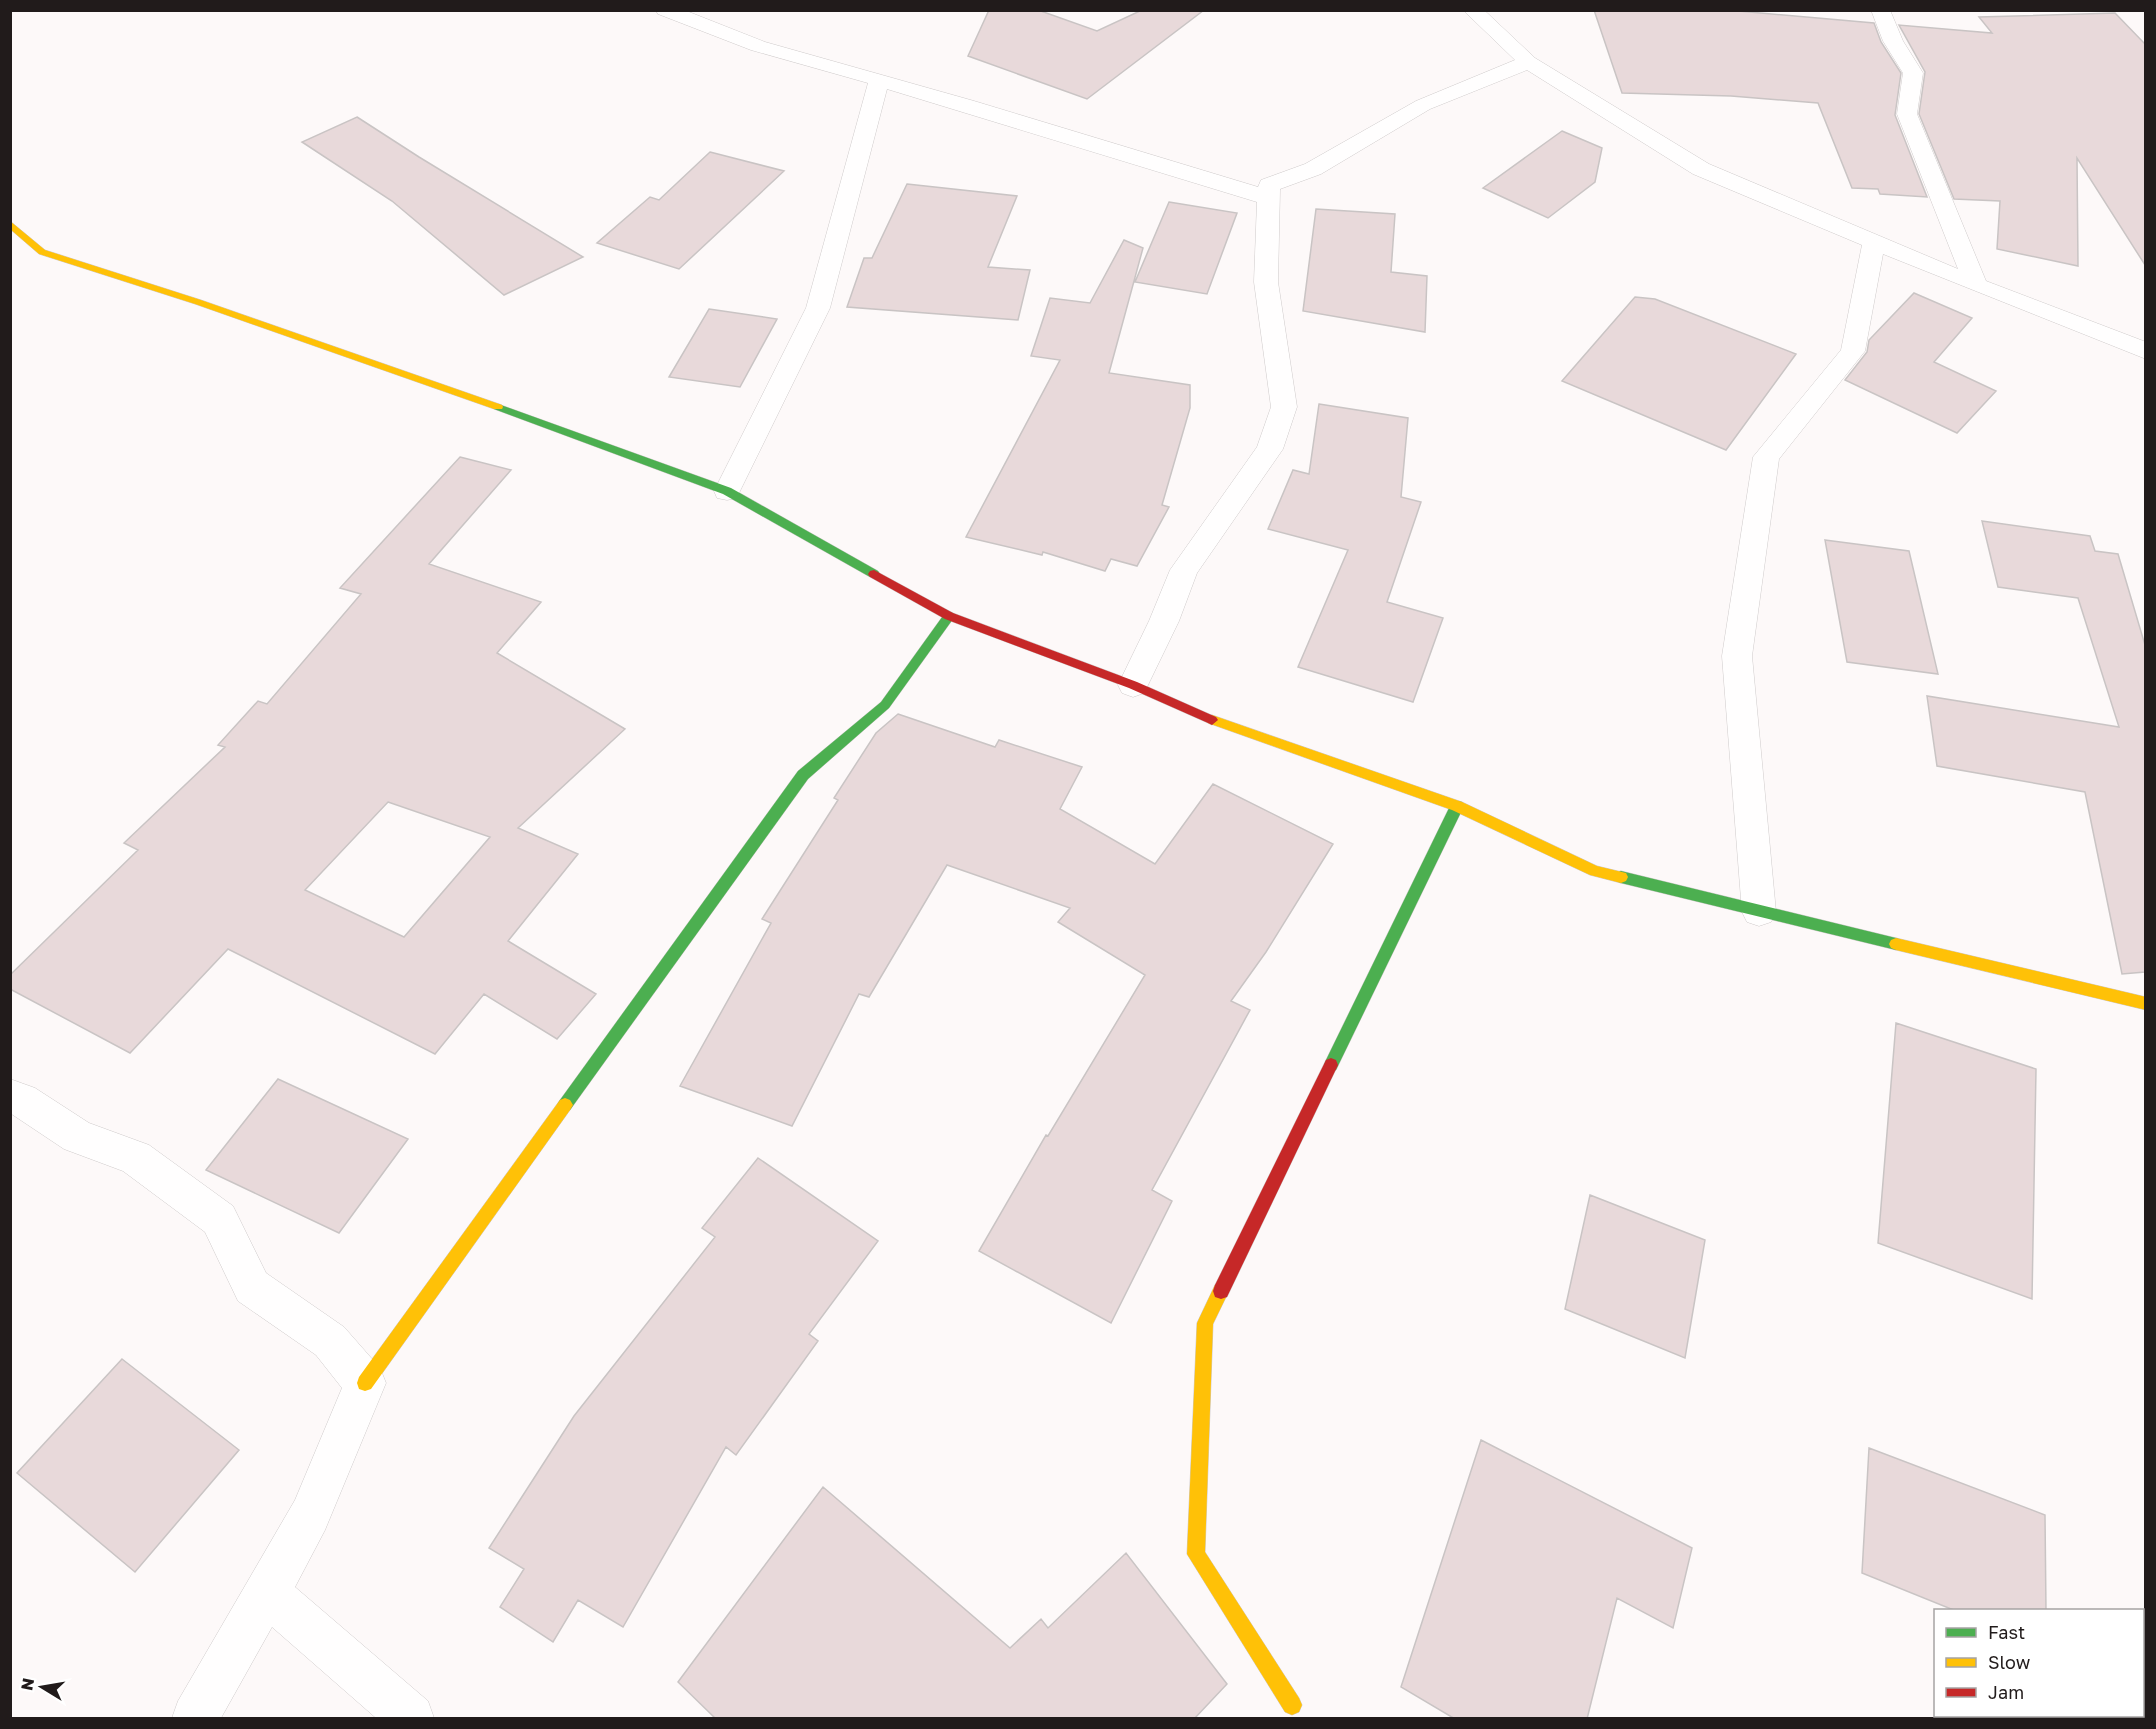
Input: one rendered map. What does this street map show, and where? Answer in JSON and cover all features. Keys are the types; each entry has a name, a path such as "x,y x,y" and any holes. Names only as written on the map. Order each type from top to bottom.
{"street":[{"path":"665,10 758,46 1269,198"},
{"path":"1472,10 1528,62 1701,170 1976,285 2145,351"},
{"path":"1880,10 1893,41 1913,73 1907,114 1976,285"},
{"path":"1133,685 1164,621 1184,570 1270,449 1284,407 1266,282 1269,185 1313,169 1423,105 1528,62"},
{"path":"727,491 818,308 879,81"},
{"path":"10,224 42,252 198,302 505,409 727,491 949,616 1133,685 1208,718 1457,806 1595,871 2145,1004"},
{"path":"1760,912 1737,656 1766,457 1853,351 1875,243"},
{"path":"195,1719 310,1515 365,1383 803,775 885,705 949,616"},
{"path":"1293,1714 1196,1554 1205,1323 1457,806"},
{"path":"10,1095 22,1100 77,1136 136,1158 219,1219 252,1287 330,1341 365,1383"},
{"path":"267,1593 411,1719"}],"building":[{"path":"989,10 1038,10 1097,31 1142,10 1204,10 1087,99 968,56"},
{"path":"1594,10 1727,10 1874,23 1881,42 1901,73 1895,115 1927,197 1880,194 1878,189 1852,188 1818,103 1731,96 1622,93"},
{"path":"2115,13 2145,44 2145,265 2077,158 2078,266 1997,249 2000,201 1954,199 1919,114 1925,72 1899,25 1992,33 1979,17"},
{"path":"357,117 583,257 504,295 392,201 302,142"},
{"path":"1562,131 1602,148 1595,182 1548,218 1483,188"},
{"path":"710,152 784,171 679,269 597,243 650,197 659,200"},
{"path":"907,184 1017,196 988,267 1030,270 1018,320 847,307 864,258 872,258"},
{"path":"1169,202 1237,213 1207,294 1135,282"},
{"path":"1316,209 1395,214 1391,272 1427,276 1425,332 1303,311"},
{"path":"1124,240 1143,248 1109,373 1190,385 1190,408 1162,505 1169,507 1137,566 1111,559 1105,571 1043,552 1042,555 966,537 1060,360 1031,356 1050,298 1090,303"},
{"path":"1914,293 1972,318 1934,362 1996,391 1957,433 1845,380 1867,352 1869,340"},
{"path":"1635,297 1655,299 1796,354 1726,450 1562,381"},
{"path":"709,309 777,319 740,387 669,377"},
{"path":"1319,404 1408,418 1401,497 1421,502 1387,602 1443,618 1413,702 1298,667 1348,550 1268,529 1293,470 1309,474"},
{"path":"460,457 511,470 429,564 541,602 497,653 625,729 518,828 578,854 508,941 596,994 557,1039 484,994 435,1054 228,949 130,1053 10,989 10,975 138,850 124,843 225,747 218,745 258,701 267,704 361,594 340,588","holes":["388,802 490,837 404,937 305,890"]},
{"path":"1982,521 2090,536 2095,551 2118,554 2145,645 2145,972 2122,974 2085,792 1937,766 1927,696 2119,727 2078,598 1998,587"},
{"path":"1825,540 1909,551 1938,674 1847,662"},
{"path":"898,714 995,747 999,740 1082,767 1060,809 1155,864 1213,784 1333,844 1266,952 1231,1001 1250,1010 1152,1190 1172,1201 1111,1323 979,1251 1046,1135 1048,1136 1145,975 1058,922 1070,908 947,865 869,997 859,994 792,1126 680,1086 771,923 762,919 838,800 834,798 876,733"},
{"path":"1896,1023 2036,1069 2032,1299 1878,1243"},
{"path":"278,1079 408,1139 339,1233 206,1170"},
{"path":"758,1158 878,1241 809,1334 818,1341 736,1455 726,1447 623,1627 578,1600 553,1642 500,1607 524,1569 489,1548 574,1416 715,1237 702,1228"},
{"path":"1590,1195 1705,1240 1685,1358 1565,1309"},
{"path":"122,1359 239,1450 135,1572 17,1473"},
{"path":"1481,1440 1692,1548 1673,1628 1617,1598 1587,1719 1455,1719 1401,1687"},
{"path":"1869,1448 2045,1515 2046,1609 1951,1609 1862,1573"},
{"path":"823,1487 1010,1648 1041,1619 1048,1628 1126,1553 1227,1684 1194,1719 716,1719 678,1682"}],"traffic: fast":[{"path":"498,407 727,491 874,574"},
{"path":"565,1105 803,775 885,705 949,616"},
{"path":"1331,1065 1457,806"},
{"path":"1621,877 1896,944"}],"traffic: slow":[{"path":"10,224 42,252 198,302 498,407"},
{"path":"1212,720 1457,806 1595,871 1621,877"},
{"path":"1896,944 2146,1004"},
{"path":"365,1383 565,1105"},
{"path":"1221,1291 1205,1323 1196,1554 1292,1705"}],"traffic: jam":[{"path":"874,574 949,616 1133,685 1212,720"},
{"path":"1221,1291 1331,1065"}]}
